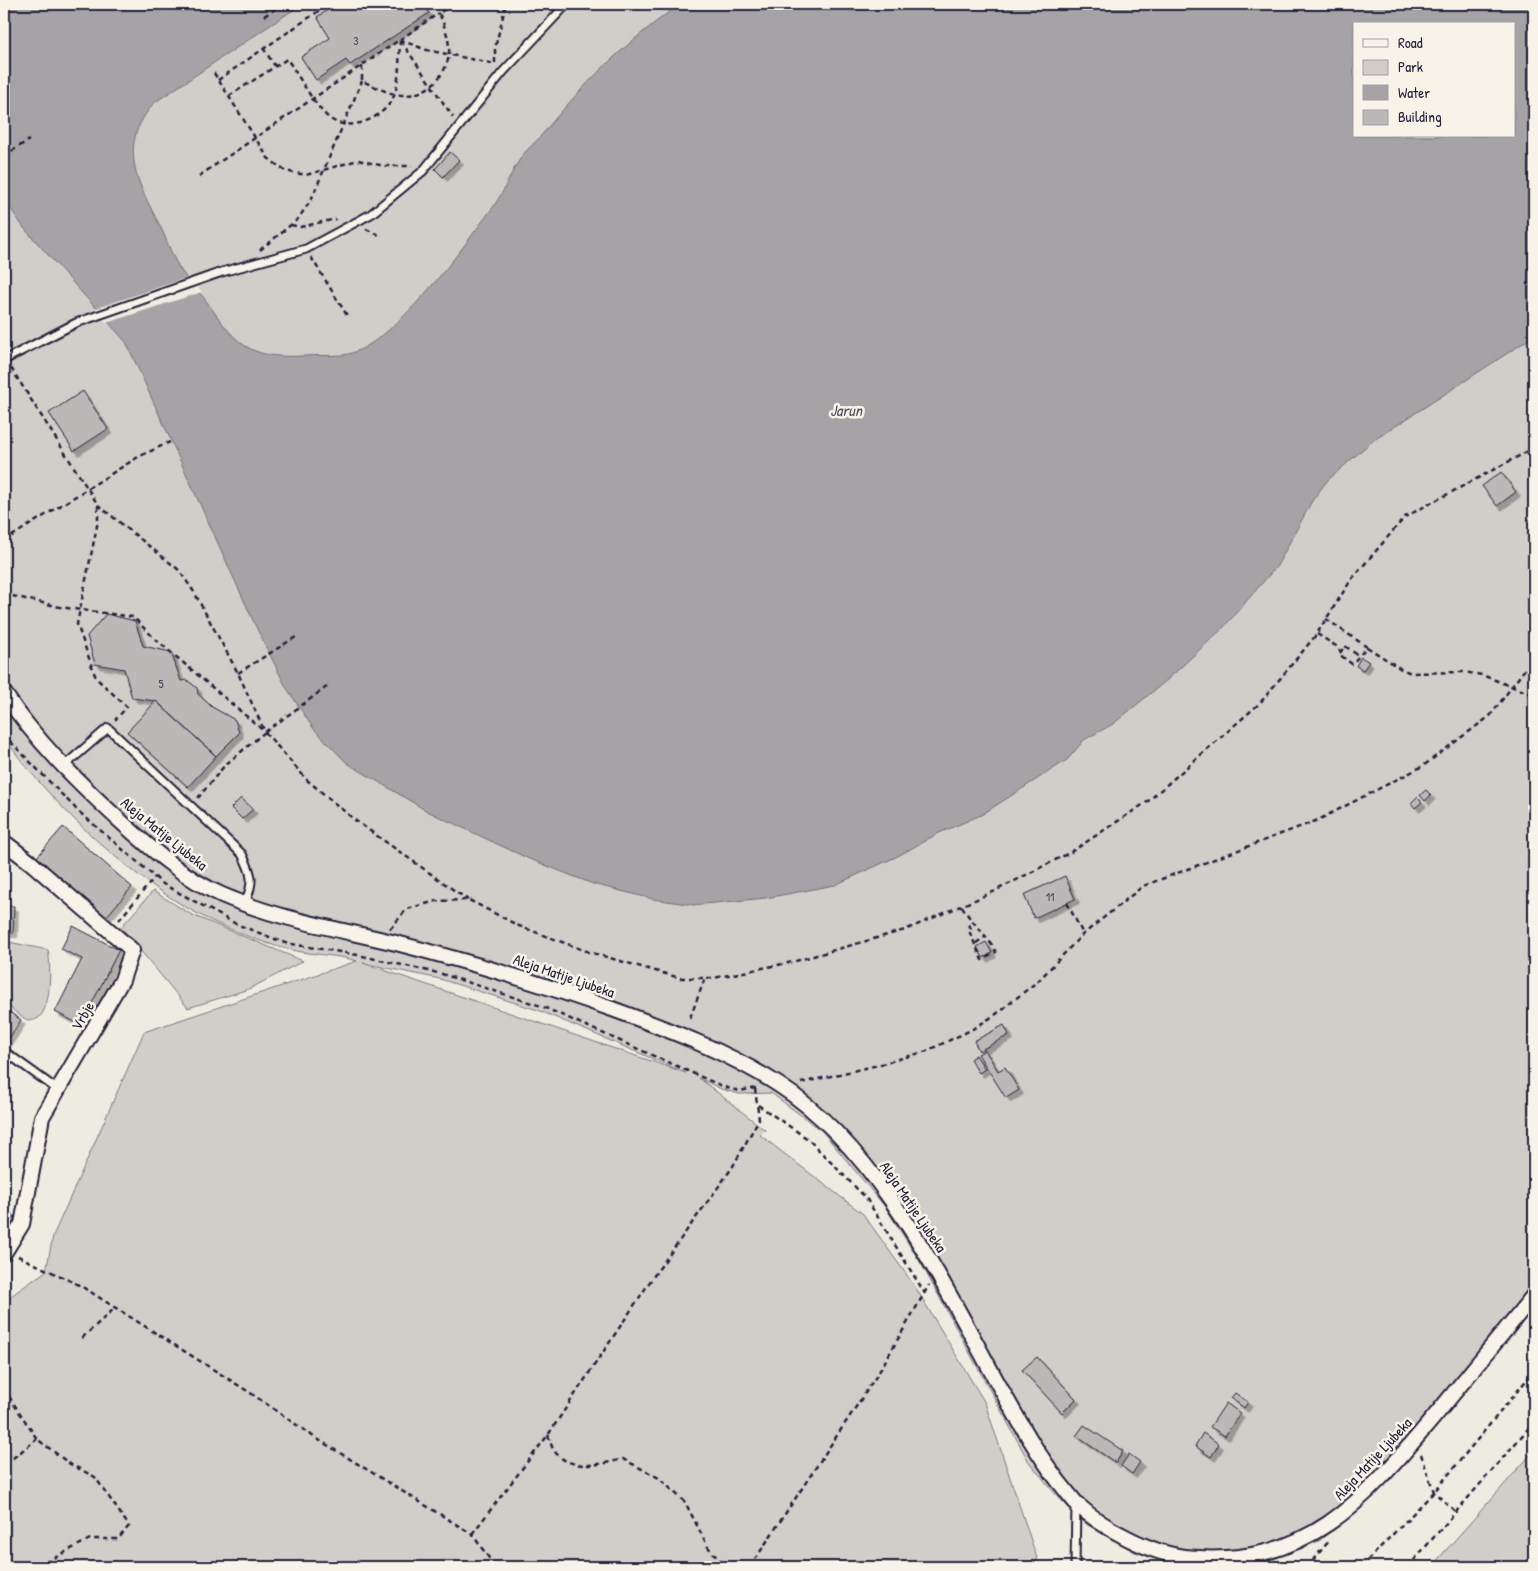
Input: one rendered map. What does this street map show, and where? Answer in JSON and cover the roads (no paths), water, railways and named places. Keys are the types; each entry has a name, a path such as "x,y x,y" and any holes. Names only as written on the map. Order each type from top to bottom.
{"street":[{"name":"Aleja Matije Ljubeka","path":"4,693 63,768 146,844 180,870 222,895 295,920 385,940 470,962 551,987 683,1034 738,1061 783,1087 836,1132 880,1182 937,1274 1039,1456 1076,1504 1124,1537 1177,1556 1230,1560 1285,1546 1332,1522 1353,1506 1410,1445 1534,1295"},
{"name":"Vrbje","path":"4,842 132,950 122,980 42,1117 22,1224 5,1250"}],"lane":[{"path":"5,360 76,323 222,272 306,249 371,214 423,171 503,72 567,4"},
{"path":"63,768 108,728 242,854 252,872 250,889 245,904"},
{"path":"4,1051 58,1090"},
{"path":"1075,1567 1076,1504"}],"water":[{"name":"Jarun","path":"4,4 302,4 154,103 136,132 133,149 136,173 145,196 173,256 189,281 238,341 248,348 259,352 286,356 343,355 362,349 383,335 426,293 465,245 494,206 524,153 606,65 641,34 680,4 1534,4 1534,336 1371,442 1327,481 1312,501 1277,566 1223,628 1167,680 1113,724 1084,740 1067,760 981,815 937,834 898,856 835,885 766,898 694,905 653,899 593,884 527,858 427,811 347,763 313,728 286,687 257,629 126,342 24,228 4,199"}]}
